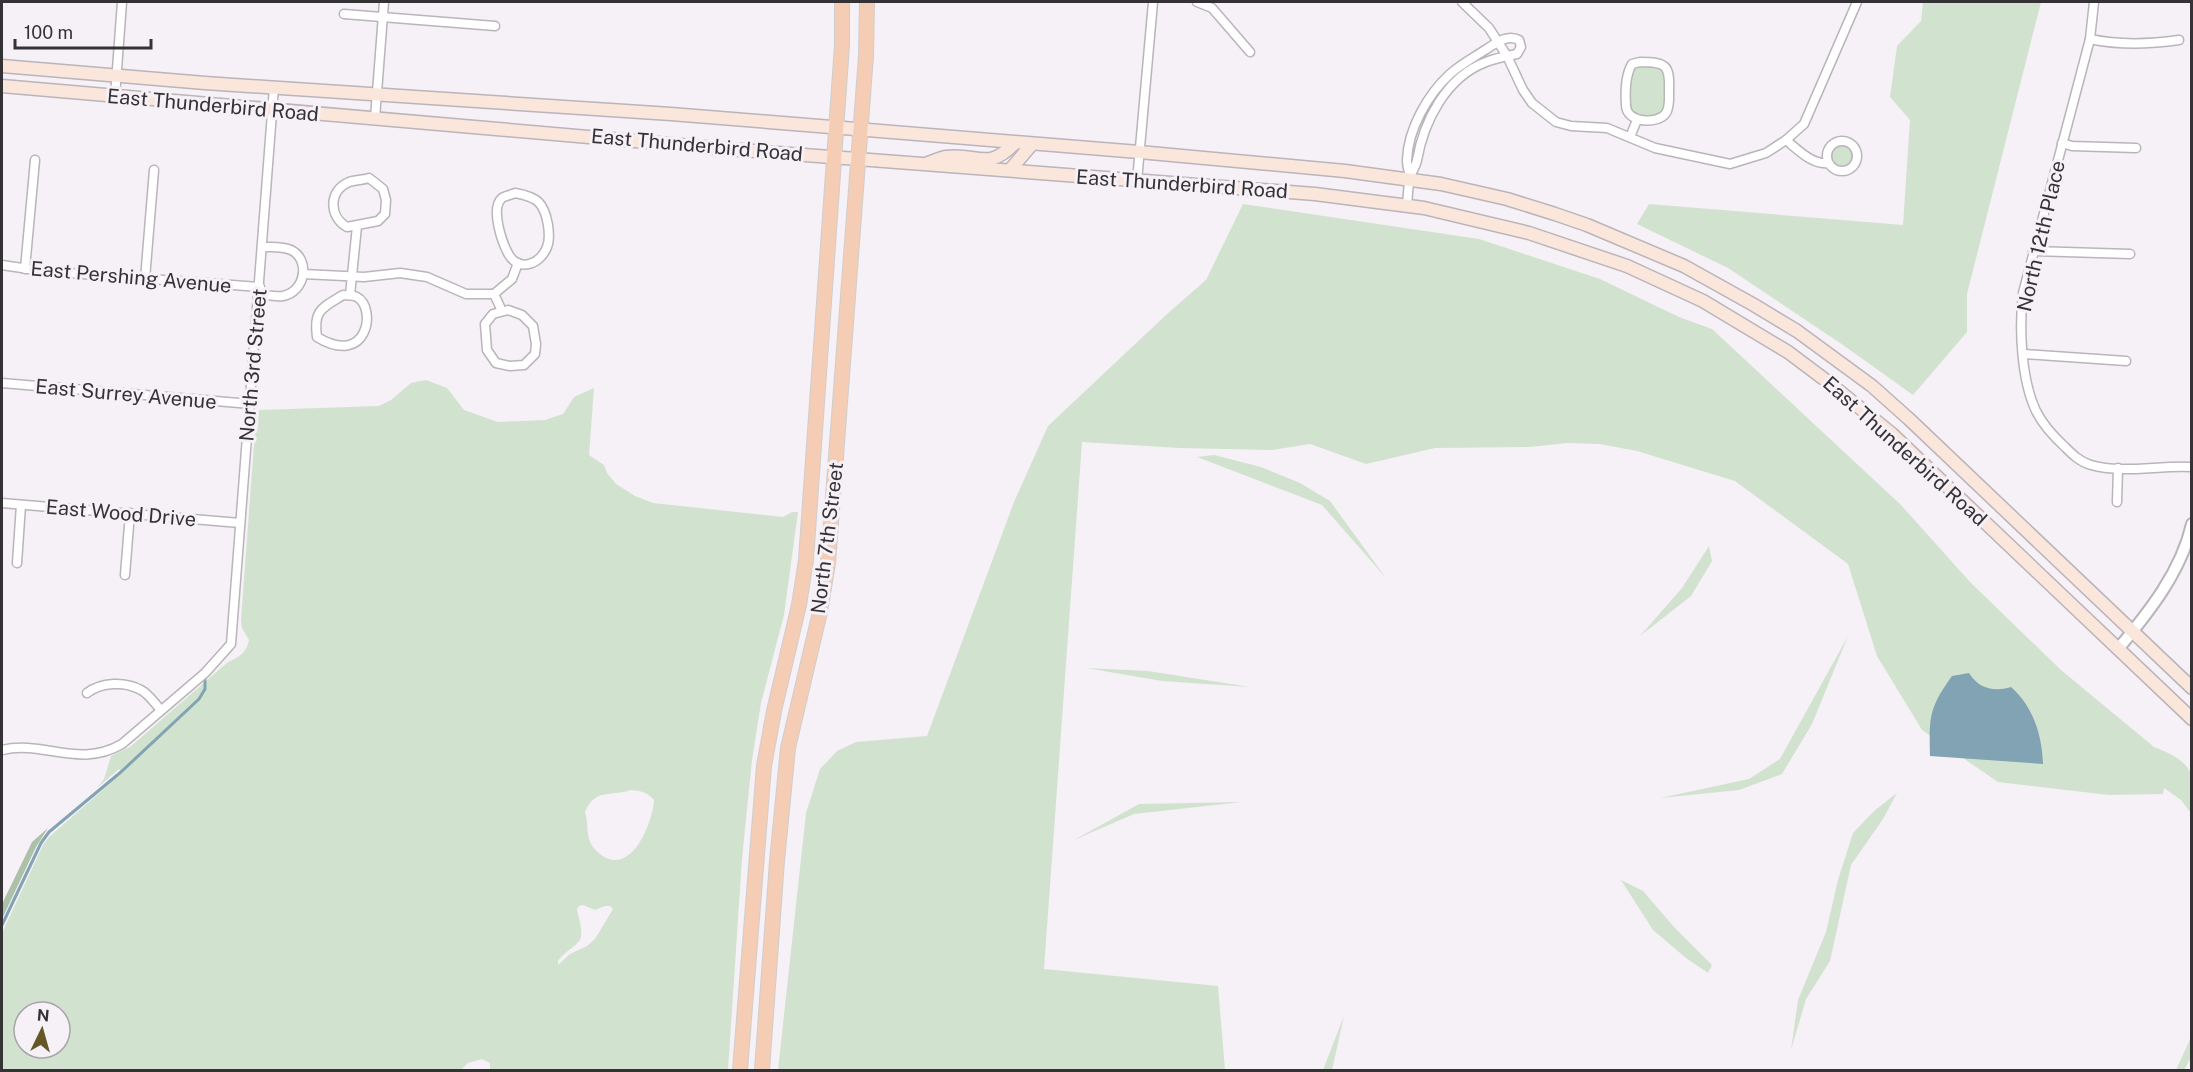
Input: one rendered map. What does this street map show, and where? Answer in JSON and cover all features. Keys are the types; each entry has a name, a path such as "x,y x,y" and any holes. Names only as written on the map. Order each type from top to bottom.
{"main road":[{"name":"North 7th Street","path":"740,1071 765,758 799,605 806,560 836,128 842,2"},
{"name":"North 7th Street","path":"762,1071 777,861 788,748 820,612 827,572 866,56 867,2"},
{"name":"East Thunderbird Road","path":"2,66 671,114 1139,152 1410,178 1507,199 1587,225 1684,266 1797,331 1872,386 1909,419 2192,688"},
{"name":"East Thunderbird Road","path":"2,86 858,159 1315,194 1407,205 1506,226 1582,249 1703,301 1763,336 1828,382 1892,434 2192,719"},
{"path":"924,164 946,157 994,160 1004,155 1016,143"},
{"path":"1010,170 1032,144"}],"street":[{"path":"115,96 122,2"},
{"path":"375,118 384,2"},
{"path":"1137,181 1153,2"},
{"path":"1197,2 1212,8 1250,52"},
{"path":"1464,2 1489,28 1507,56 1532,104 1556,122 1571,126 1607,128 1655,148 1730,164 1766,153 1804,124 1857,2"},
{"name":"North 12th Place","path":"2094,2 2090,39 2033,251 2021,308 2028,390 2037,412 2052,435 2076,457 2092,466 2118,468"},
{"path":"344,14 495,26"},
{"path":"1407,205 1410,178 1425,127 1441,100 1468,72 1485,63 1520,51 1519,40 1506,39 1498,42 1463,63 1435,91 1421,112 1411,138 1407,161 1410,178"},
{"path":"2090,39 2103,42 2180,40"},
{"path":"1651,62 1661,64 1668,68 1670,74 1669,104 1666,113 1659,118 1637,120 1629,116 1626,111 1625,91 1628,71 1632,64 1651,62"},
{"name":"North 3rd Street","path":"161,710 205,673 231,644 274,87"},
{"path":"1630,137 1637,120"},
{"path":"1786,140 1814,161 1828,163"},
{"path":"2062,143 2072,146 2136,148"},
{"path":"25,269 34,160"},
{"path":"146,279 153,170"},
{"path":"369,178 383,189 386,200 385,214 378,222 357,226 347,227 338,221 333,209 333,200 348,182 369,178"},
{"path":"515,193 530,196 542,205 549,232 549,243 543,257 533,264 518,263 509,256 498,226 496,213 498,204 503,198 515,193"},
{"path":"350,295 357,226"},
{"path":"263,247 290,249 299,257 304,268 303,274 352,277 400,273 427,277 466,294 494,294 512,279 518,263"},
{"path":"2033,251 2130,254"},
{"name":"East Pershing Avenue","path":"2,266 260,291 284,296 295,290 303,274"},
{"path":"494,294 502,311"},
{"path":"343,295 350,295 358,298 364,306 366,312 364,332 357,343 347,346 330,345 317,337 315,322 318,312 343,295"},
{"path":"508,310 522,315 533,326 535,354 524,365 510,366 496,363 487,350 485,324 493,314 502,311 508,310"},
{"path":"2024,354 2126,361"},
{"name":"East Surrey Avenue","path":"2,383 250,404"},
{"path":"2117,502 2118,468 2192,467"},
{"name":"East Wood Drive","path":"2,503 240,523"},
{"path":"17,563 21,505"},
{"path":"125,576 130,513"},
{"path":"2118,649 2166,586 2184,548 2192,524"},
{"path":"2,750 20,748 96,754 109,751 122,744 161,710 141,690 129,687 103,684 87,693"}],"green space":[{"path":"1923,2 2041,2 1967,294 1967,332 1913,395 1728,268 1637,224 1649,204 1903,225 1910,120 1890,97 1897,46 1921,21"},
{"path":"1632,64 1668,68 1669,104 1659,118 1629,116 1625,91"},
{"path":"1842,141 1853,145 1857,156 1853,167 1842,171 1831,167 1827,156 1831,145"},
{"path":"1243,204 1479,239 1600,279 1679,317 1712,329 1901,505 1970,582 2061,670 2154,747 2176,757 2185,765 2192,779 2191,813 2181,800 2164,788 2163,794 2109,795 1998,782 1922,730 1877,656 1848,564 1735,481 1637,451 1600,444 1435,448 1366,464 1310,444 1272,450 1180,448 1082,442 1044,969 1218,986 1225,1070 778,1070 806,813 820,769 837,751 856,742 927,736 1014,502 1048,426 1206,280"},
{"path":"426,380 447,388 464,410 498,422 545,420 563,414 574,397 594,388 589,455 604,465 616,484 635,496 653,503 783,517 792,512 798,512 784,615 761,703 752,760 742,859 728,1070 490,1070 490,1063 482,1059 468,1063 461,1070 2,1070 2,933 43,845 49,837 122,773 119,769 98,787 104,779 111,756 130,747 228,662 242,654 248,644 249,640 242,628 241,620 255,431 258,427 259,410 379,406 391,400 411,383","holes":["631,790 644,792 654,800 643,837 626,857 616,860 605,857 593,847 588,834 585,812 589,804 598,796","583,905 595,910 605,906 613,909 595,939 587,946 570,954 558,965 560,958 580,940 581,929 577,909"]},
{"path":"1214,455 1261,467 1300,483 1330,501 1386,578 1322,505 1197,457"},
{"path":"1709,546 1712,561 1691,596 1640,636 1682,588"},
{"path":"1848,636 1812,724 1782,774 1739,790 1660,798 1749,779 1780,759"},
{"path":"1086,668 1148,671 1250,687 1162,681"},
{"path":"1897,793 1883,819 1851,865 1830,961 1806,999 1791,1050 1798,1000 1826,932 1838,880 1853,833 1874,811"},
{"path":"1242,802 1134,814 1074,840 1139,804"},
{"path":"48,828 36,847 2,919 2,904 32,842"},
{"path":"1621,880 1643,891 1674,927 1712,965 1708,973 1653,930"},
{"path":"1344,1016 1332,1070 1323,1070"},
{"path":"2191,1037 2191,1058 2184,1070 2176,1070"}],"water":[{"path":"1969,673 1982,686 1993,689 2011,687 2019,695 2035,722 2041,742 2043,764 1930,756 1930,722 1935,705 1952,676"}],"waterway":[{"path":"2,925 41,843 49,832 121,772 199,699 205,689 205,677"}]}
